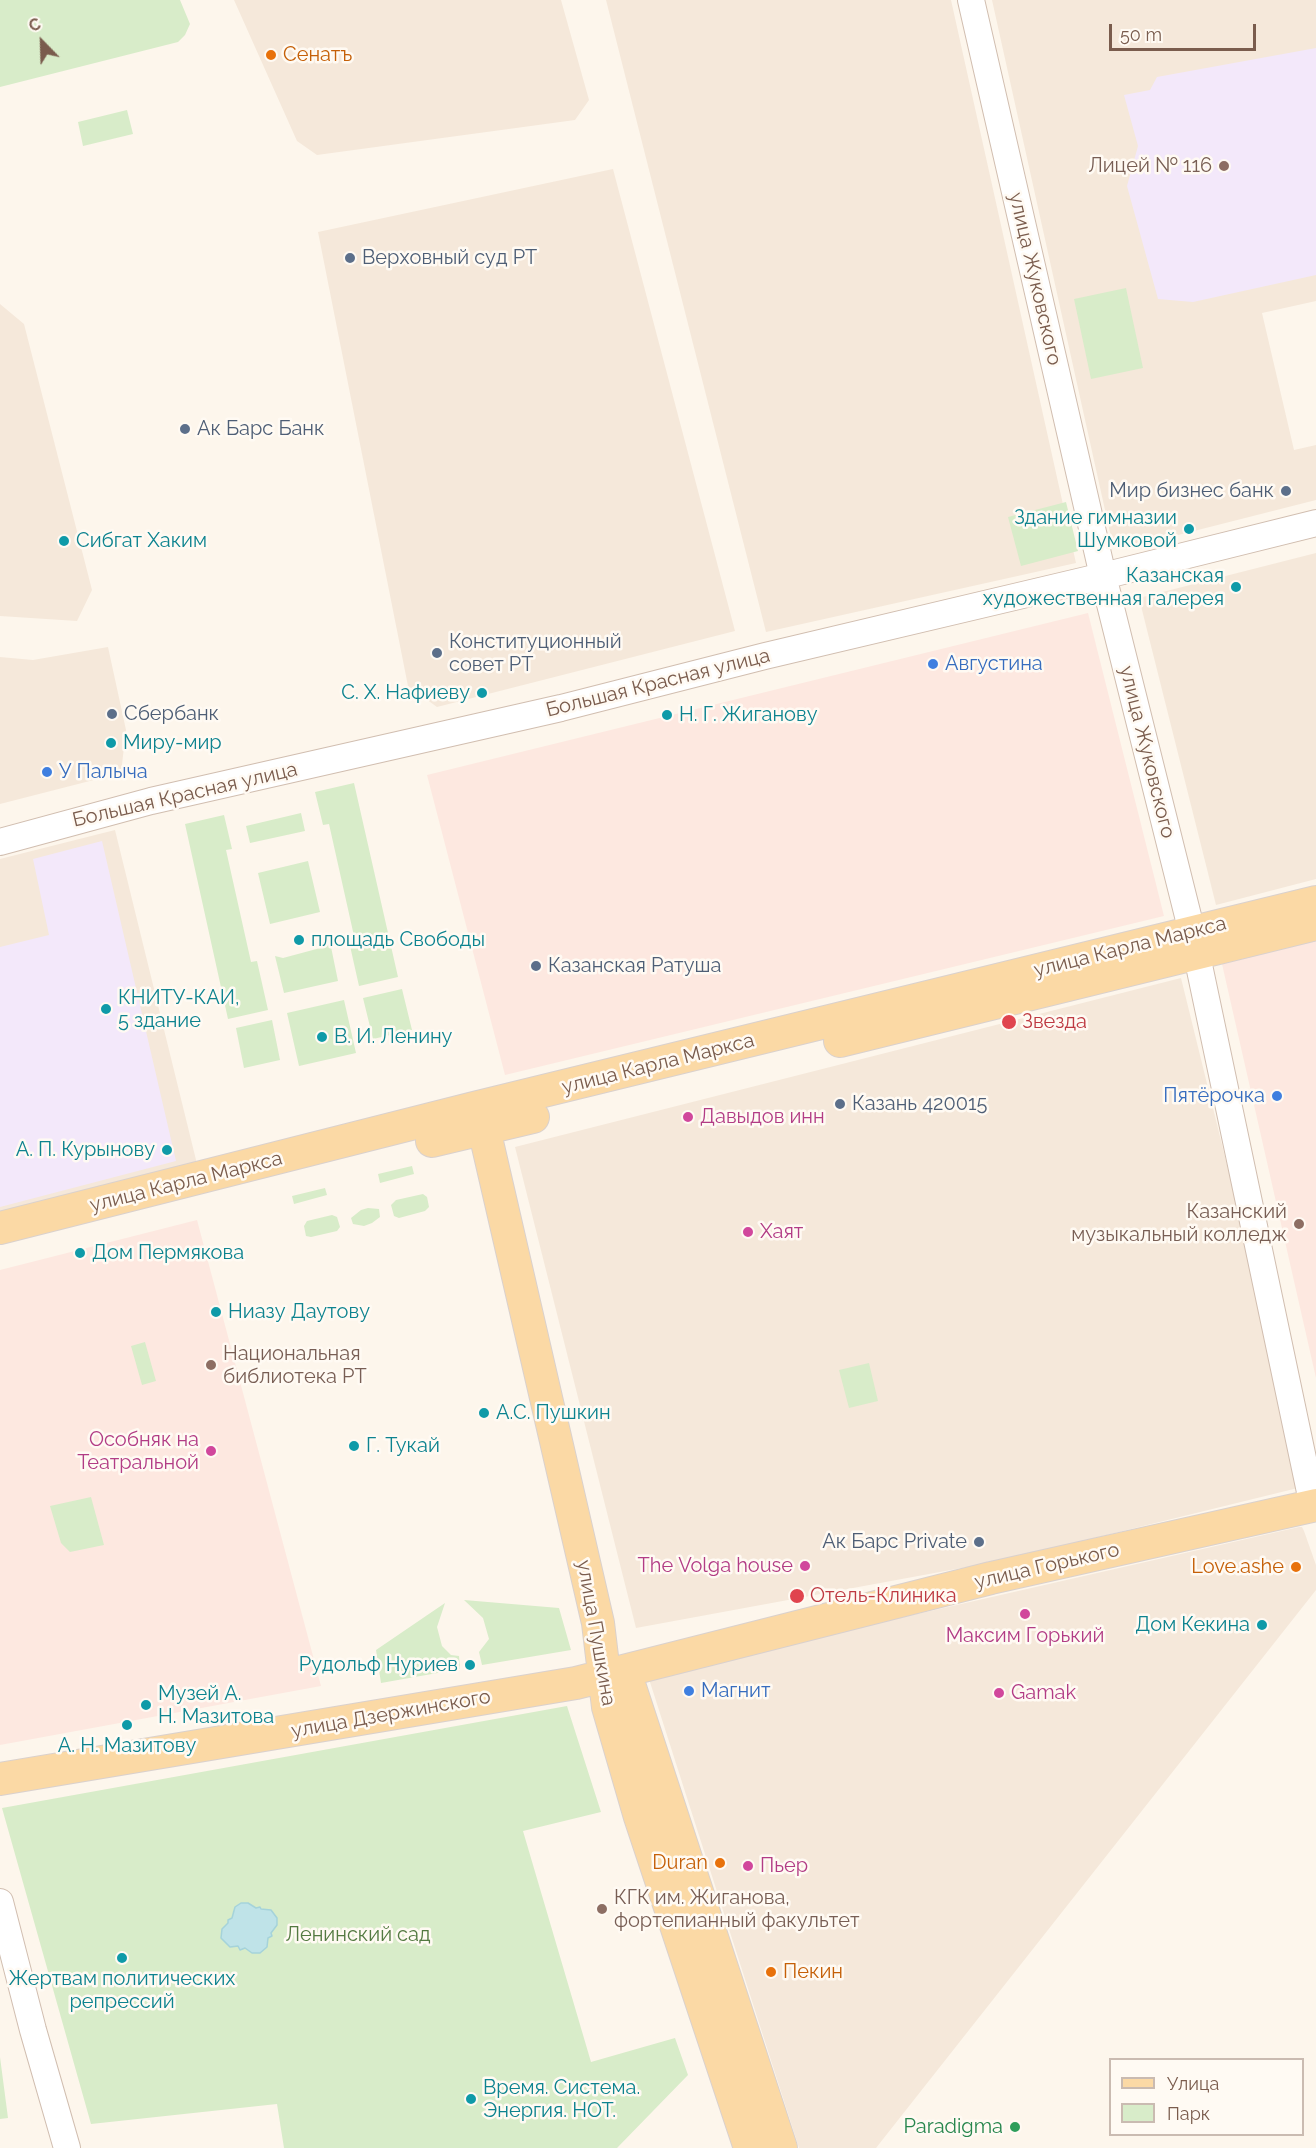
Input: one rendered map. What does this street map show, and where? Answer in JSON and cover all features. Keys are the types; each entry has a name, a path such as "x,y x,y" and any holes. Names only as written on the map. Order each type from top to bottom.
{"main road":[{"name":"улица Карла Маркса","path":"0,1228 479,1119 1194,943 1316,902"},
{"name":"улица Карла Маркса","path":"1194,943 1316,924"},
{"name":"улица Карла Маркса","path":"0,1246 479,1119"},
{"name":"улица Пушкина","path":"479,1119 598,1623 781,2148"},
{"name":"улица Горького","path":"614,1674 991,1578 1314,1506"},
{"name":"улица Пушкина","path":"614,1674 608,1707 640,1817 750,2148"},
{"name":"улица Дзержинского","path":"0,1779 576,1683 614,1674"}],"street":[{"name":"улица Жуковского","path":"971,0 1104,576 1194,943 1314,1506"},
{"name":"Большая Красная улица","path":"0,842 151,801 561,708 777,653 1104,576 1316,523"},
{"path":"0,1902 67,2148"}],"shaded area":[{"path":"234,0 561,0 589,100 575,120 317,155 297,141"},
{"path":"606,0 951,0 1076,563 766,632"},
{"path":"992,0 1316,0 1316,301 1262,313 1294,450 1316,445 1316,500 1127,548 1118,548 1111,537"},
{"name":"Лицей № 116","path":"1316,48 1316,275 1193,302 1158,299 1127,186 1138,146 1124,95 1150,90 1157,77"},
{"path":"613,169 735,631 437,707 408,686 318,232"},
{"path":"0,304 24,324 92,590 77,621 0,616"},
{"path":"1316,553 1316,879 1216,905 1139,598"},
{"path":"1088,613 1164,916 505,1075 427,775"},
{"path":"108,647 126,730 121,773 0,804 0,657 33,660"},
{"path":"115,830 197,1164 0,1213 0,859"},
{"path":"102,841 176,1161 0,1207 0,947 49,935 33,859"},
{"path":"1316,940 1316,1378 1222,964"},
{"path":"1181,978 1306,1486 1005,1560 636,1628 515,1147"},
{"path":"197,1220 321,1686 0,1745 0,1270"},
{"path":"1302,1527 1304,1531 1316,1565 1316,1590 876,2148 799,2148 649,1679 654,1674"}],"green space":[{"path":"0,0 180,0 190,24 185,35 178,42 0,87"},
{"path":"127,110 133,134 83,146 78,122"},
{"path":"1126,288 1143,368 1091,379 1074,299"},
{"path":"1066,502 1078,551 1021,566 1008,517"},
{"path":"354,783 398,977 359,986 348,937 354,936 329,824 323,825 315,792"},
{"path":"301,813 305,831 250,843 246,826"},
{"path":"224,815 232,849 226,850 251,962 257,961 268,1010 228,1019 185,824"},
{"path":"308,861 320,912 270,924 258,873"},
{"path":"330,942 338,981 284,993 275,956 283,958 324,947"},
{"path":"402,989 412,1030 373,1039 363,998"},
{"path":"344,1000 356,1053 299,1066 287,1013"},
{"path":"272,1020 280,1060 244,1068 236,1028"},
{"path":"412,1166 414,1174 380,1183 378,1174"},
{"path":"325,1188 327,1195 294,1204 292,1196"},
{"path":"423,1194 427,1197 429,1207 425,1211 399,1218 394,1216 391,1205 396,1200"},
{"path":"379,1209 380,1217 364,1226 353,1224 351,1218 361,1210"},
{"path":"332,1215 337,1217 340,1227 337,1231 306,1236 304,1226 307,1221"},
{"path":"145,1342 156,1381 142,1385 131,1346"},
{"path":"869,1363 878,1401 849,1408 839,1370"},
{"path":"91,1497 104,1545 70,1552 61,1543 50,1506"},
{"path":"464,1600 559,1608 571,1650 482,1665 479,1652 489,1639 483,1618"},
{"path":"445,1603 437,1627 442,1646 451,1655 459,1656 460,1669 381,1683 376,1650"},
{"name":"Ленинский сад","path":"567,1706 601,1812 523,1831 591,2062 675,2038 688,2075 617,2148 284,2148 277,2104 91,2124 2,1808"},
{"path":"0,2057 8,2118 0,2119"}],"water":[{"path":"241,1903 271,1910 277,1918 277,1925 271,1933 272,1936 268,1938 267,1947 260,1953 252,1953 245,1948 240,1950 238,1946 230,1947 221,1938 222,1929 232,1918 235,1907"}],"place":[{"name":"Сенатъ","path":"271,55"},
{"name":"Лицей № 116","path":"1224,166"},
{"name":"Верховный суд РТ","path":"350,258"},
{"name":"Ак Барс Банк","path":"185,429"},
{"name":"Мир бизнес банк","path":"1286,491"},
{"name":"Здание гимназии Шумковой","path":"1189,529"},
{"name":"Сибгат Хаким","path":"64,541"},
{"name":"Казанская художественная галерея","path":"1236,587"},
{"name":"Конституционный совет РТ","path":"437,653"},
{"name":"Августина","path":"933,664"},
{"name":"С. Х. Нафиеву","path":"482,693"},
{"name":"Сбербанк","path":"112,714"},
{"name":"Н. Г. Жиганову","path":"667,715"},
{"name":"Миру-мир","path":"111,743"},
{"name":"У Палыча","path":"47,772"},
{"name":"площадь Свободы","path":"299,940"},
{"name":"Казанская Ратуша","path":"536,966"},
{"name":"КНИТУ-КАИ, 5 здание","path":"106,1009"},
{"name":"Звезда","path":"1009,1022"},
{"name":"В. И. Ленину","path":"322,1037"},
{"name":"Пятёрочка","path":"1277,1096"},
{"name":"Казань 420015","path":"840,1104"},
{"name":"Давыдов инн","path":"688,1117"},
{"name":"А. П. Курынову","path":"167,1150"},
{"name":"Казанский музыкальный колледж","path":"1299,1224"},
{"name":"Хаят","path":"748,1232"},
{"name":"Дом Пермякова","path":"80,1253"},
{"name":"Ниазу Даутову","path":"216,1312"},
{"name":"Национальная библиотека РТ","path":"211,1365"},
{"name":"А.С. Пушкин","path":"484,1413"},
{"name":"Г. Тукай","path":"354,1446"},
{"name":"Особняк на Театральной","path":"211,1451"},
{"name":"Ак Барс Private","path":"979,1542"},
{"name":"The Volga house","path":"805,1566"},
{"name":"Love.ashe","path":"1296,1567"},
{"name":"Отель-Клиника","path":"797,1596"},
{"name":"Максим Горький","path":"1025,1614"},
{"name":"Дом Кекина","path":"1262,1625"},
{"name":"Рудольф Нуриев","path":"470,1665"},
{"name":"Магнит","path":"689,1691"},
{"name":"Gamak","path":"999,1693"},
{"name":"Музей А. Н. Мазитова","path":"146,1705"},
{"name":"А. Н. Мазитову","path":"127,1725"},
{"name":"Duran","path":"720,1863"},
{"name":"Пьер","path":"748,1866"},
{"name":"КГК им. Жиганова, фортепианный факультет","path":"602,1909"},
{"name":"Жертвам политических репрессий","path":"122,1958"},
{"name":"Пекин","path":"771,1972"},
{"name":"Время. Система. Энергия. НОТ.","path":"471,2099"},
{"name":"Paradigma","path":"1015,2127"}]}
